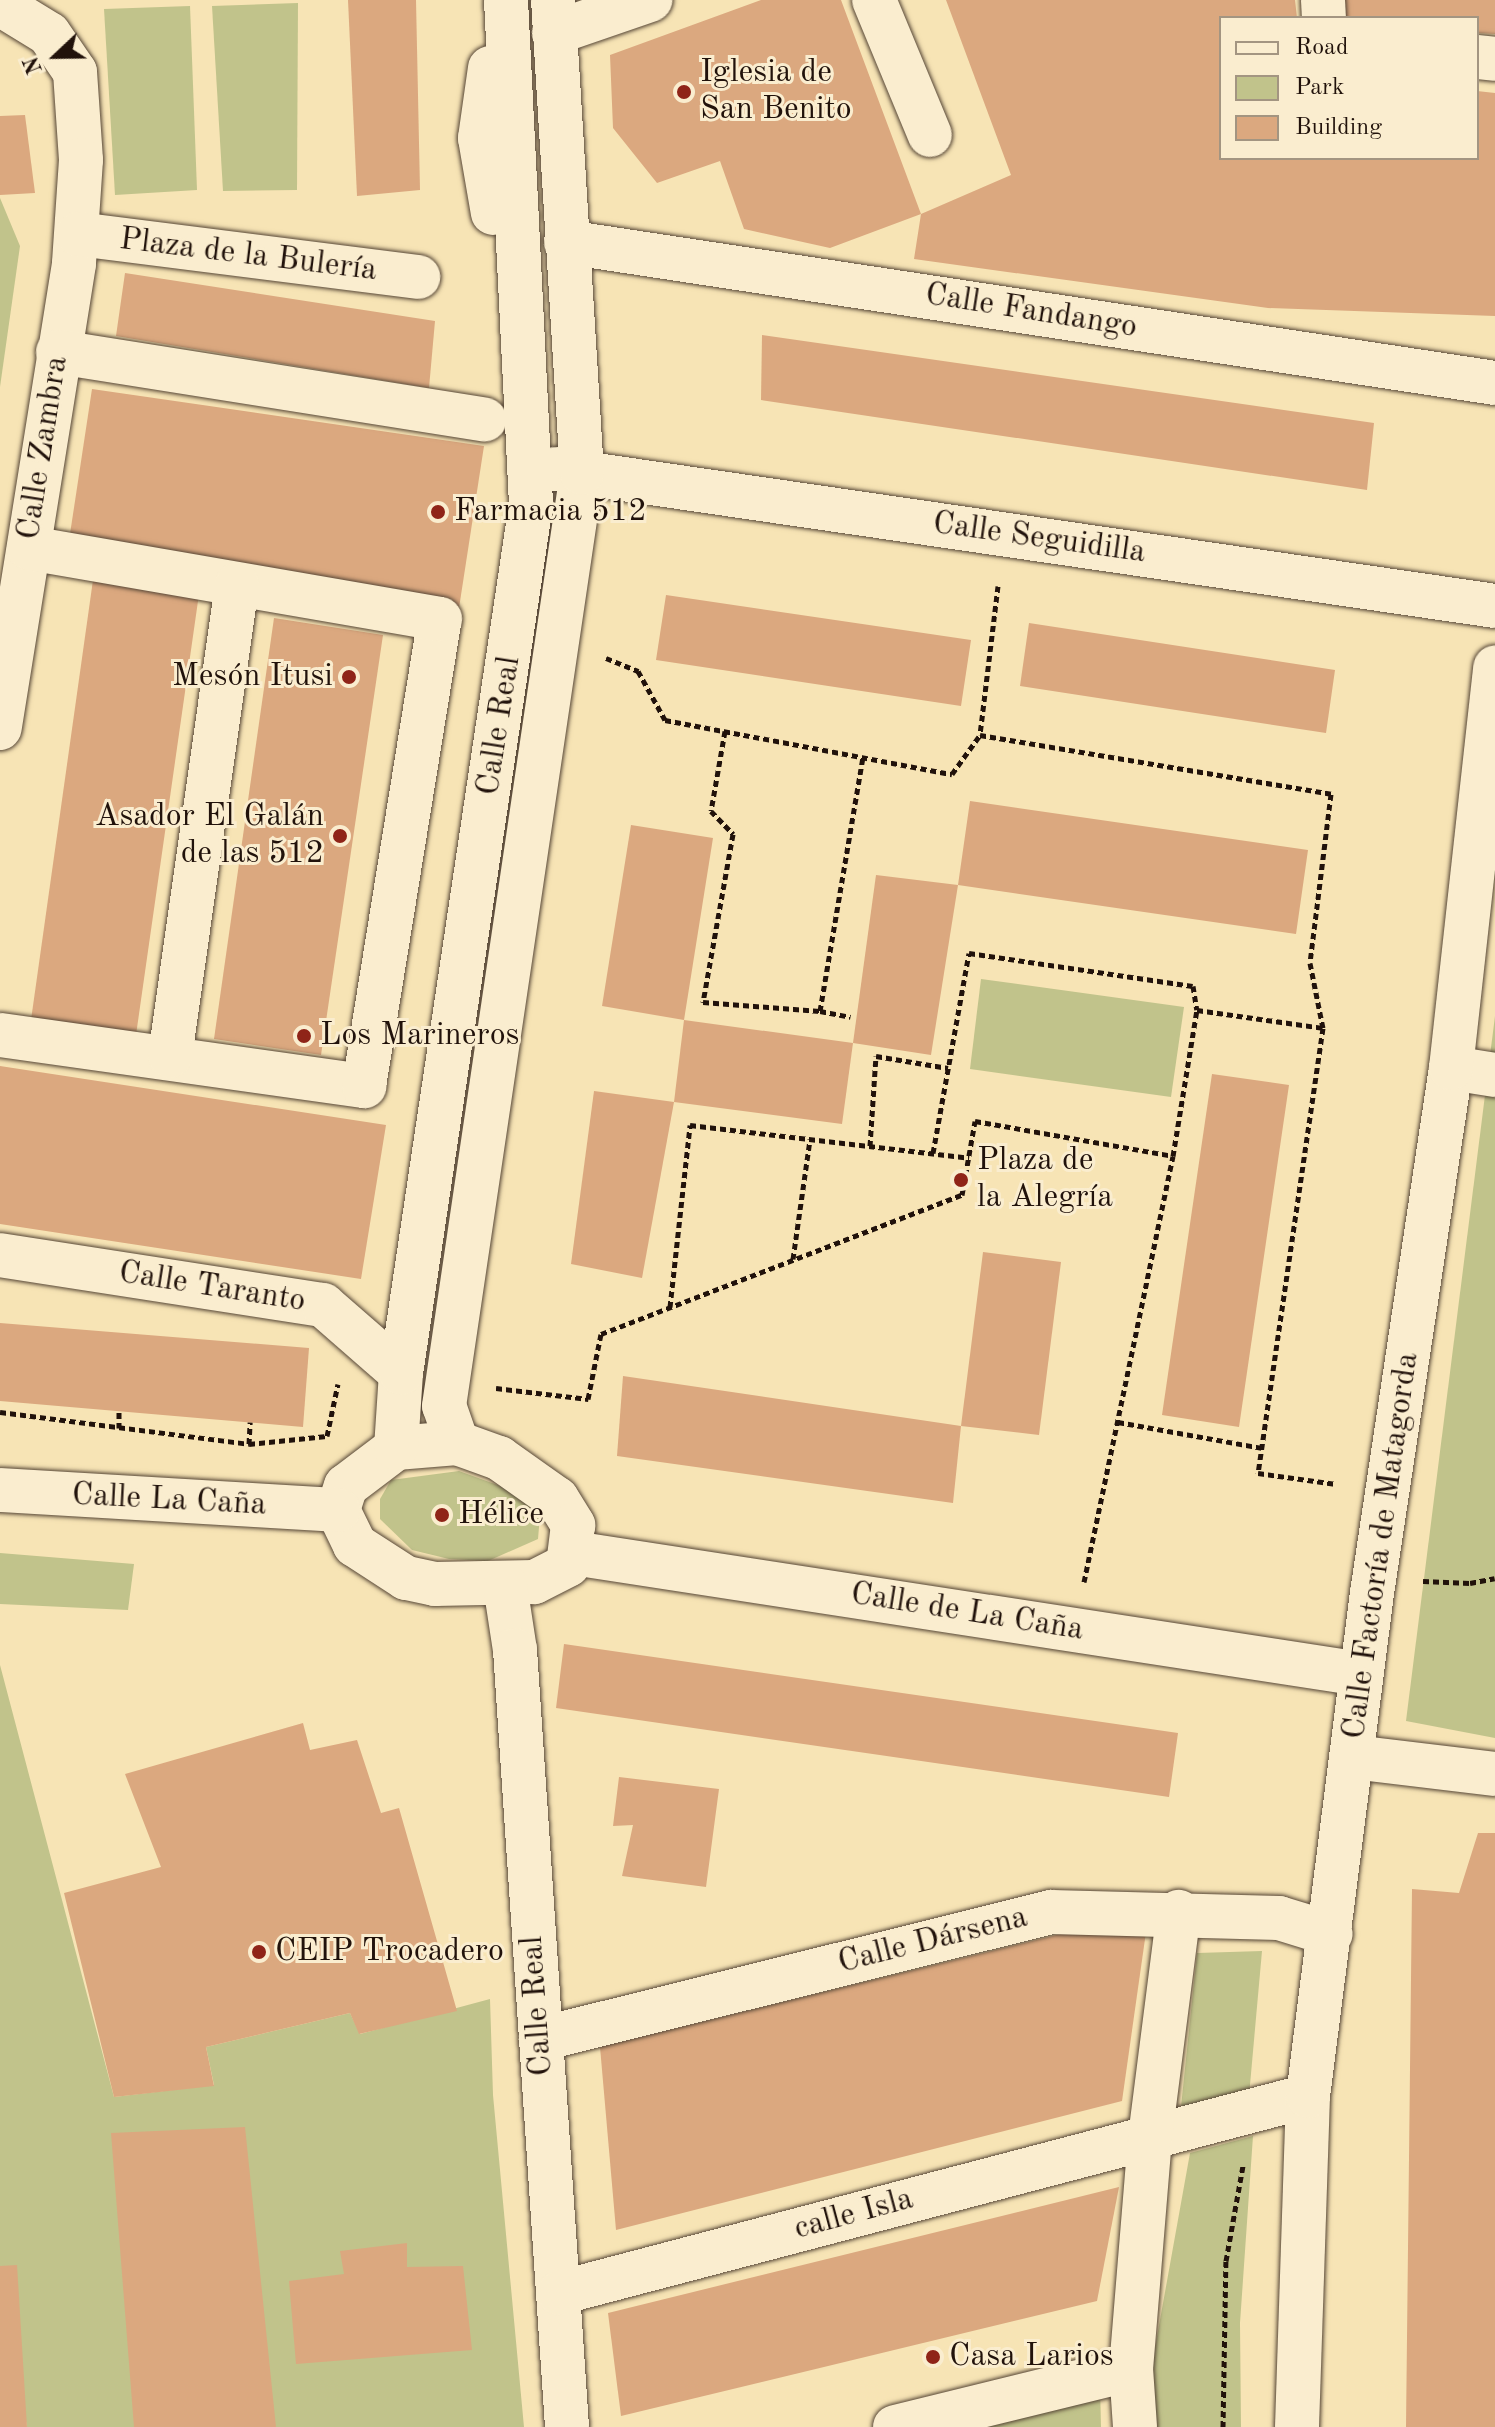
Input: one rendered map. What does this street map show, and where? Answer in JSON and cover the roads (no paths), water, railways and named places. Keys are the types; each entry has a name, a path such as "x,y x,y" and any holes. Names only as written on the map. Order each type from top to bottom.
{"street":[{"path":"554,16 650,0"},
{"path":"874,0 930,135"},
{"name":"Calle Zambra","path":"0,4 49,34 75,72 81,160 76,249 0,728"},
{"name":"Calle Real","path":"396,1448 401,1373 516,627 533,467 522,304 491,206 480,138 487,80 506,6"},
{"name":"Calle Real","path":"457,1443 444,1406 582,473 554,16"},
{"name":"Calle Fandango","path":"566,242 1495,383"},
{"name":"Plaza de la Bulería","path":"76,249 418,277"},
{"path":"58,352 485,420"},
{"name":"Calle Seguidilla","path":"533,467 1495,606"},
{"path":"0,1035 170,1056 364,1086 440,619 29,548"},
{"path":"170,1056 237,585"},
{"name":"Calle Factoría de Matagorda","path":"1297,2427 1308,2096 1374,1578 1451,1068 1483,893 1495,667"},
{"path":"1451,1068 1495,1075"},
{"name":"Calle Taranto","path":"0,1255 323,1305 401,1373"},
{"path":"457,1443 499,1458 557,1499 573,1525 573,1553 568,1565 554,1574 505,1585 435,1584 406,1578 355,1545 338,1510 346,1486 396,1448 457,1443"},
{"name":"Calle La Caña","path":"0,1490 338,1510"},
{"name":"Calle de La Caña","path":"573,1553 1361,1674"},
{"name":"Calle Real","path":"505,1585 515,1650 567,2427"},
{"path":"1353,1757 1495,1774"},
{"name":"Calle Dársena","path":"541,2039 1051,1912 1179,1912 1279,1918 1331,1934"},
{"path":"1135,2427 1131,2369 1150,2137 1179,1912"},
{"name":"calle Isla","path":"559,2293 1308,2096"},
{"path":"899,2427 1131,2369"}],"place":[{"name":"Iglesia de San Benito","path":"684,92"},
{"name":"Farmacia 512","path":"438,512"},
{"name":"Mesón Itusi","path":"349,677"},
{"name":"Asador El Galán de las 512","path":"340,836"},
{"name":"Los Marineros","path":"304,1036"},
{"name":"Plaza de la Alegría","path":"961,1180"},
{"name":"Hélice","path":"442,1515"},
{"name":"CEIP Trocadero","path":"259,1952"},
{"name":"Casa Larios","path":"933,2357"}]}
